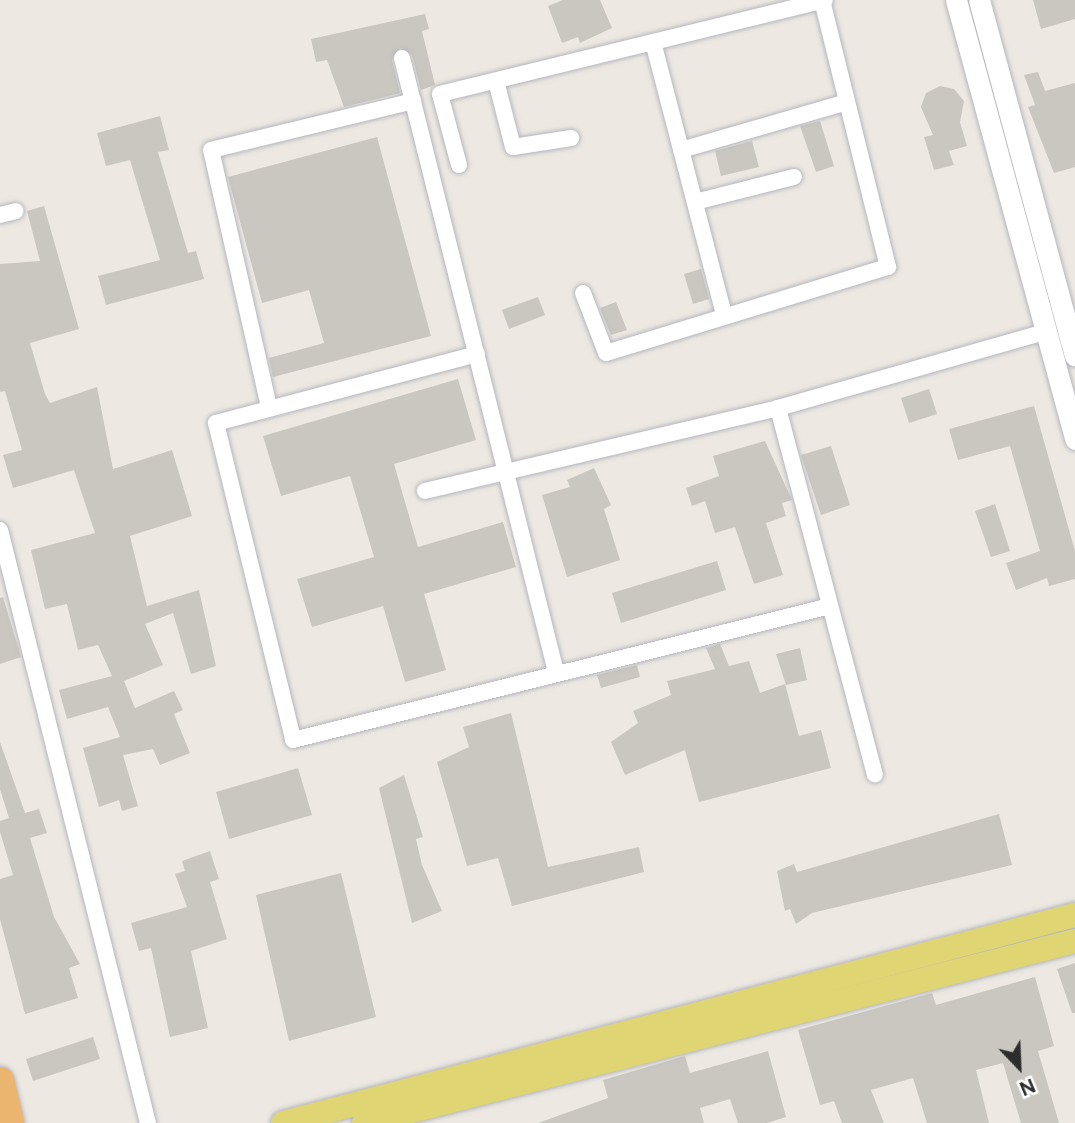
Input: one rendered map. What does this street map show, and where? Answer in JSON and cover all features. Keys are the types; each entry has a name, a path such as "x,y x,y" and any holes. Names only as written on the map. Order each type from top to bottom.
{"highway":[{"path":"0,1081 10,1123"}],"main road":[{"path":"956,0 1075,439"},
{"path":"979,0 1075,355"},
{"path":"1045,332 1067,327"},
{"path":"365,1123 1075,915"},
{"path":"283,1123 403,1110 1075,941"}],"street":[{"path":"459,165 440,94 824,0 888,267 724,314 606,354 583,293"},
{"path":"653,42 724,314"},
{"path":"401,58 556,672"},
{"path":"496,81 513,147 571,138"},
{"path":"269,407 211,150 413,101"},
{"path":"681,150 848,102"},
{"path":"695,202 794,177"},
{"path":"425,491 778,408 1045,332"},
{"path":"477,354 216,423 293,740 556,672 830,606"},
{"path":"778,408 875,774"},
{"path":"0,530 148,1123"}],"building":[{"path":"563,0 600,0 612,28 580,43 578,37 562,43 548,6"},
{"path":"1033,0 1075,0 1075,19 1041,29"},
{"path":"425,14 429,29 422,31 435,85 421,90 412,55 400,48 392,60 400,93 344,107 327,60 316,62 311,39"},
{"path":"1038,72 1045,91 1075,83 1075,167 1054,173 1028,107 1035,105 1024,75"},
{"path":"940,86 954,89 964,101 960,122 967,146 949,151 954,165 934,170 924,137 933,135 921,107 926,93"},
{"path":"160,116 169,150 158,152 188,253 196,251 204,279 106,305 98,276 160,260 130,160 106,166 97,133"},
{"path":"820,121 834,166 816,172 800,126"},
{"path":"377,137 431,336 273,377 269,358 324,343 309,290 262,303 228,177"},
{"path":"752,141 759,167 721,176 715,151"},
{"path":"44,206 79,329 30,343 45,394 50,403 97,387 113,469 172,450 192,516 130,536 147,606 199,590 216,666 191,674 173,613 145,624 163,665 124,681 135,708 174,691 183,710 174,714 190,753 160,765 153,749 123,755 138,806 122,811 119,800 99,807 83,748 120,737 108,707 67,719 59,690 112,676 98,645 78,650 67,604 45,609 31,550 95,533 74,470 13,488 3,455 22,450 5,391 0,392 0,264 40,261 27,211"},
{"path":"701,269 709,299 693,304 684,274"},
{"path":"538,297 545,315 509,329 502,310"},
{"path":"616,302 627,330 611,335 600,308"},
{"path":"458,379 476,440 394,464 418,547 503,522 516,567 424,594 446,670 405,682 383,606 312,627 297,579 374,557 350,476 281,496 263,436"},
{"path":"929,389 937,414 909,423 901,398"},
{"path":"1034,406 1075,551 1075,579 1049,586 1047,578 1016,590 1006,563 1040,551 1010,446 958,460 949,429"},
{"path":"765,441 792,500 782,503 786,516 766,523 783,575 754,584 735,527 715,533 705,501 692,506 686,488 719,476 713,456"},
{"path":"831,446 850,505 821,515 801,455"},
{"path":"594,468 611,505 604,509 620,560 567,577 542,495 570,487 567,480"},
{"path":"995,504 1010,551 991,557 975,511"},
{"path":"717,561 726,590 621,623 612,593"},
{"path":"3,597 21,657 0,664 0,598"},
{"path":"720,644 729,666 749,661 760,693 785,684 799,736 821,730 831,768 699,802 685,750 625,775 611,742 638,723 633,711 671,695 667,681 715,669 706,648"},
{"path":"800,648 807,680 786,685 776,654"},
{"path":"637,665 640,677 601,688 597,675"},
{"path":"511,713 548,867 639,847 644,872 512,906 498,858 467,866 437,762 469,747 463,727"},
{"path":"0,742 25,813 39,809 47,833 30,838 54,917 80,964 69,968 78,998 25,1014 0,919 0,879 13,875 0,832 0,821 9,818 0,789"},
{"path":"298,768 312,815 229,839 216,792"},
{"path":"404,775 423,837 416,839 422,865 442,911 412,923 379,788"},
{"path":"999,814 1012,865 812,913 796,924 790,909 785,911 777,871 794,864 797,872"},
{"path":"210,851 219,879 210,882 227,939 191,951 208,1028 170,1037 151,948 139,951 131,923 187,907 175,874 185,871 182,861"},
{"path":"341,873 376,1017 289,1041 256,895"},
{"path":"1075,963 1075,1013 1072,1013 1057,969"},
{"path":"1035,977 1054,1046 1038,1051 1059,1123 1021,1123 1003,1063 976,1070 989,1123 927,1123 913,1078 871,1090 884,1123 842,1123 834,1101 820,1105 798,1030 932,993 936,1005"},
{"path":"93,1037 100,1059 33,1081 26,1059"},
{"path":"768,1051 786,1117 767,1123 738,1123 730,1099 700,1108 704,1123 538,1123 608,1098 603,1080 685,1056 690,1073"}]}
